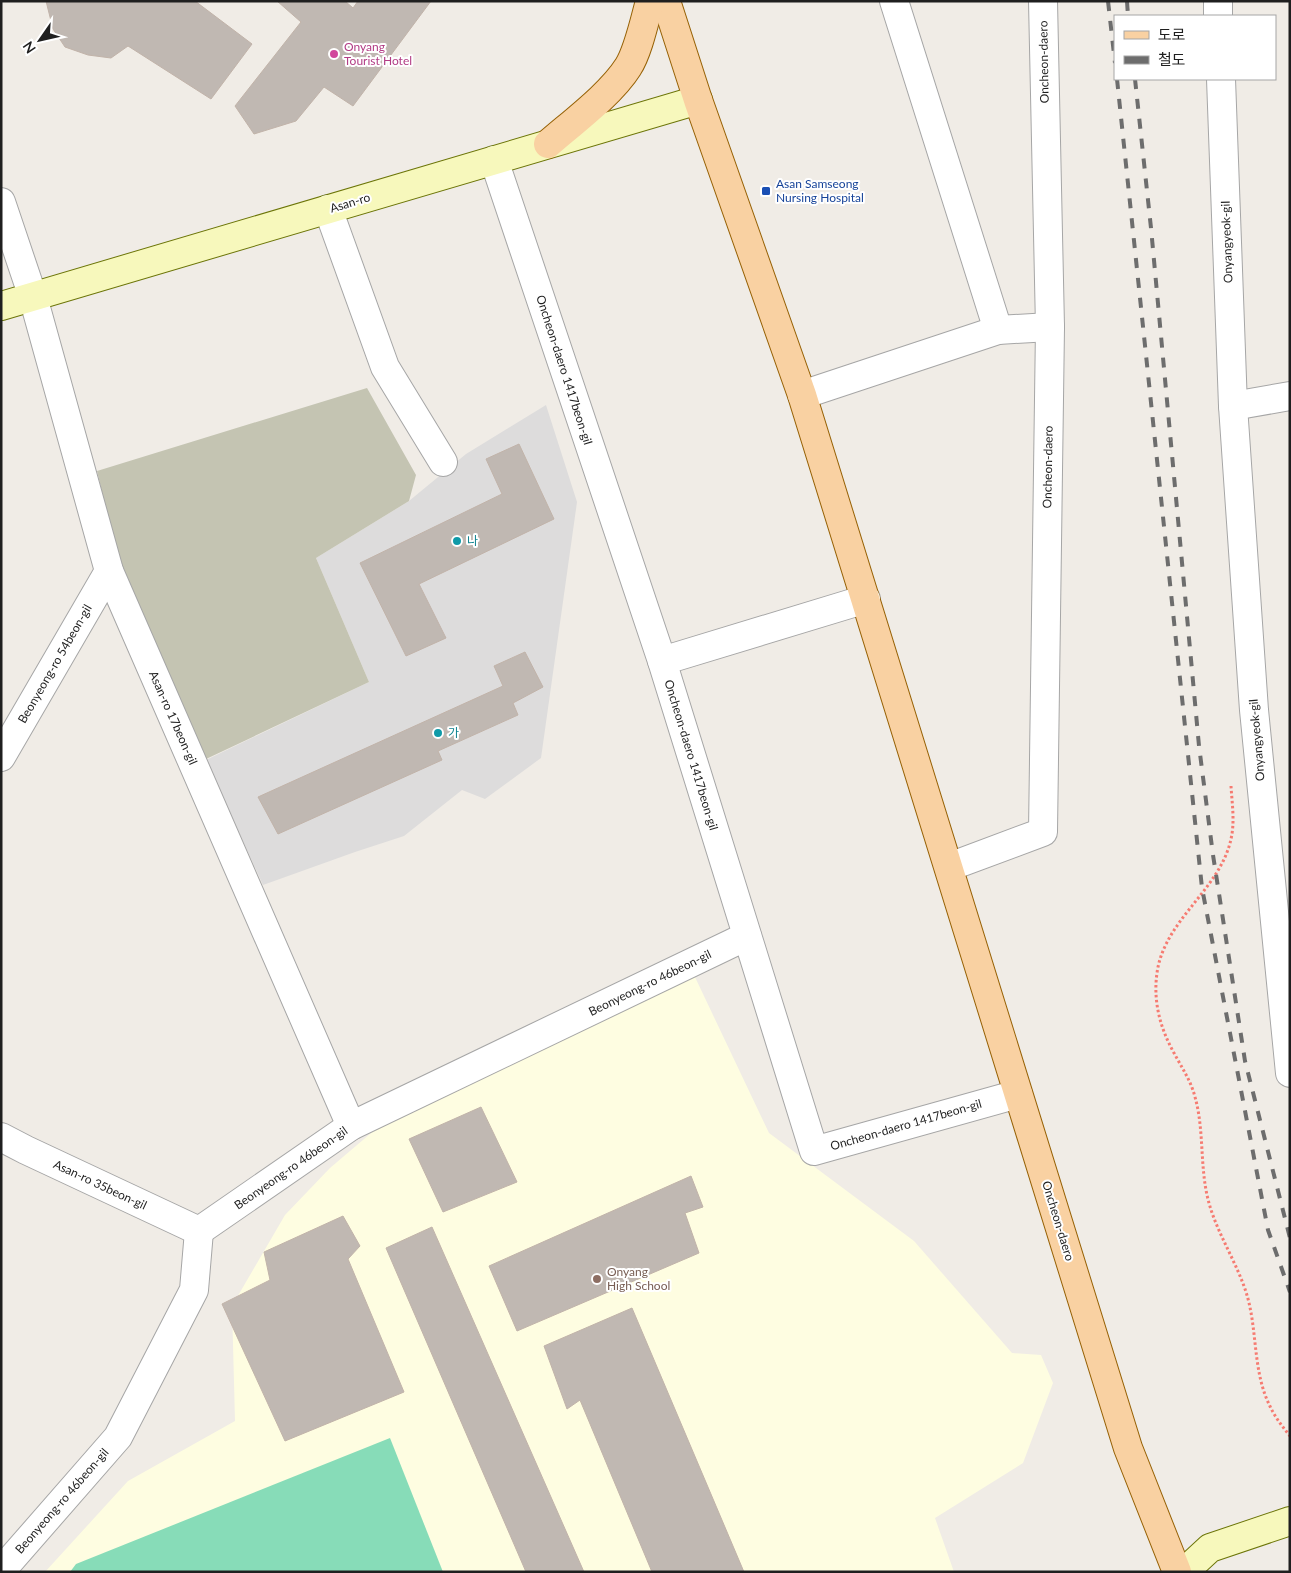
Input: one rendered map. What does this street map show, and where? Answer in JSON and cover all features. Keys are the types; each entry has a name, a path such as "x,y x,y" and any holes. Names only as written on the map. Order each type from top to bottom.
{"main road":[{"path":"548,144 605,94 629,66 650,1"},
{"name":"Oncheon-daero","path":"666,1 698,100 802,395 1128,1448 1177,1572"}],"street":[{"path":"894,1 998,330"},
{"name":"Oncheon-daero","path":"949,867 1043,832 1050,327 1043,1"},
{"path":"1218,1 1218,15"},
{"name":"Onyangyeok-gil","path":"1221,80 1234,406 1254,710 1290,1073"},
{"name":"Asan-ro","path":"1,306 698,100"},
{"name":"Oncheon-daero 1417beon-gil","path":"494,160 662,661 814,1151 1018,1094"},
{"name":"Asan-ro 17beon-gil","path":"1,202 33,297 109,571 352,1126"},
{"path":"328,209 385,367 443,462"},
{"path":"802,395 998,330 1050,327"},
{"path":"1234,406 1290,396"},
{"name":"Beonyeong-ro 54beon-gil","path":"1,756 109,571"},
{"path":"662,661 866,599"},
{"name":"Beonyeong-ro 46beon-gil","path":"1,1571 118,1437 194,1290 200,1231 352,1126 747,936"},
{"name":"Asan-ro 35beon-gil","path":"1,1136 26,1150 200,1231"},
{"path":"1184,1572 1210,1548 1290,1521"}],"path":[{"path":"1231,780 1233,820 1227,852 1213,880 1173,932 1157,971 1156,1001 1163,1031 1186,1074 1195,1096 1200,1116 1203,1168 1207,1196 1216,1226 1235,1262 1246,1291 1252,1317 1261,1379 1268,1403 1290,1436"}],"shaded area":[{"path":"367,388 416,475 409,501 316,558 369,682 206,759 121,570 97,471"},
{"path":"546,405 577,502 541,758 485,799 462,790 404,836 263,885 206,760 369,682 316,558 409,501 466,454"},
{"name":"Onyang High School","path":"694,975 769,1133 914,1241 1012,1353 1041,1355 1053,1383 1023,1463 935,1518 954,1572 45,1572 128,1481 235,1421 232,1306 285,1215 330,1168 377,1128"}],"green space":[{"path":"390,1438 443,1572 70,1572 76,1564"}],"building":[{"path":"46,1 195,1 252,44 211,99 128,46 111,58 88,55 65,47 53,29"},
{"name":"Onyang Tourist Hotel","path":"277,1 345,1 353,8 358,1 431,1 353,106 324,87 296,121 254,134 235,106 301,22"},
{"name":"나","path":"519,444 554,519 419,584 446,638 406,656 360,563 502,494 486,459"},
{"name":"가","path":"525,652 543,687 513,703 518,715 438,751 442,760 278,834 258,797 503,686 494,666"},
{"path":"481,1107 517,1182 443,1212 409,1139"},
{"path":"691,1176 703,1207 685,1213 699,1253 517,1331 489,1266"},
{"path":"343,1216 360,1246 348,1259 404,1392 285,1441 222,1304 270,1280 264,1252"},
{"path":"432,1227 584,1572 526,1572 386,1248"},
{"path":"632,1308 744,1572 652,1572 580,1400 567,1409 544,1346"}],"railway":[{"path":"1108,1 1114,54"},
{"path":"1127,1 1128,15"},
{"path":"1117,80 1202,888 1268,1230 1290,1292"},
{"path":"1135,80 1151,228 1199,746 1213,855 1245,1061 1290,1238"}],"place":[{"name":"Onyang Tourist Hotel","path":"334,54"},
{"name":"Asan Samseong Nursing Hospital","path":"766,191"},
{"name":"나","path":"457,541"},
{"name":"가","path":"438,733"},
{"name":"Onyang High School","path":"597,1279"}]}
